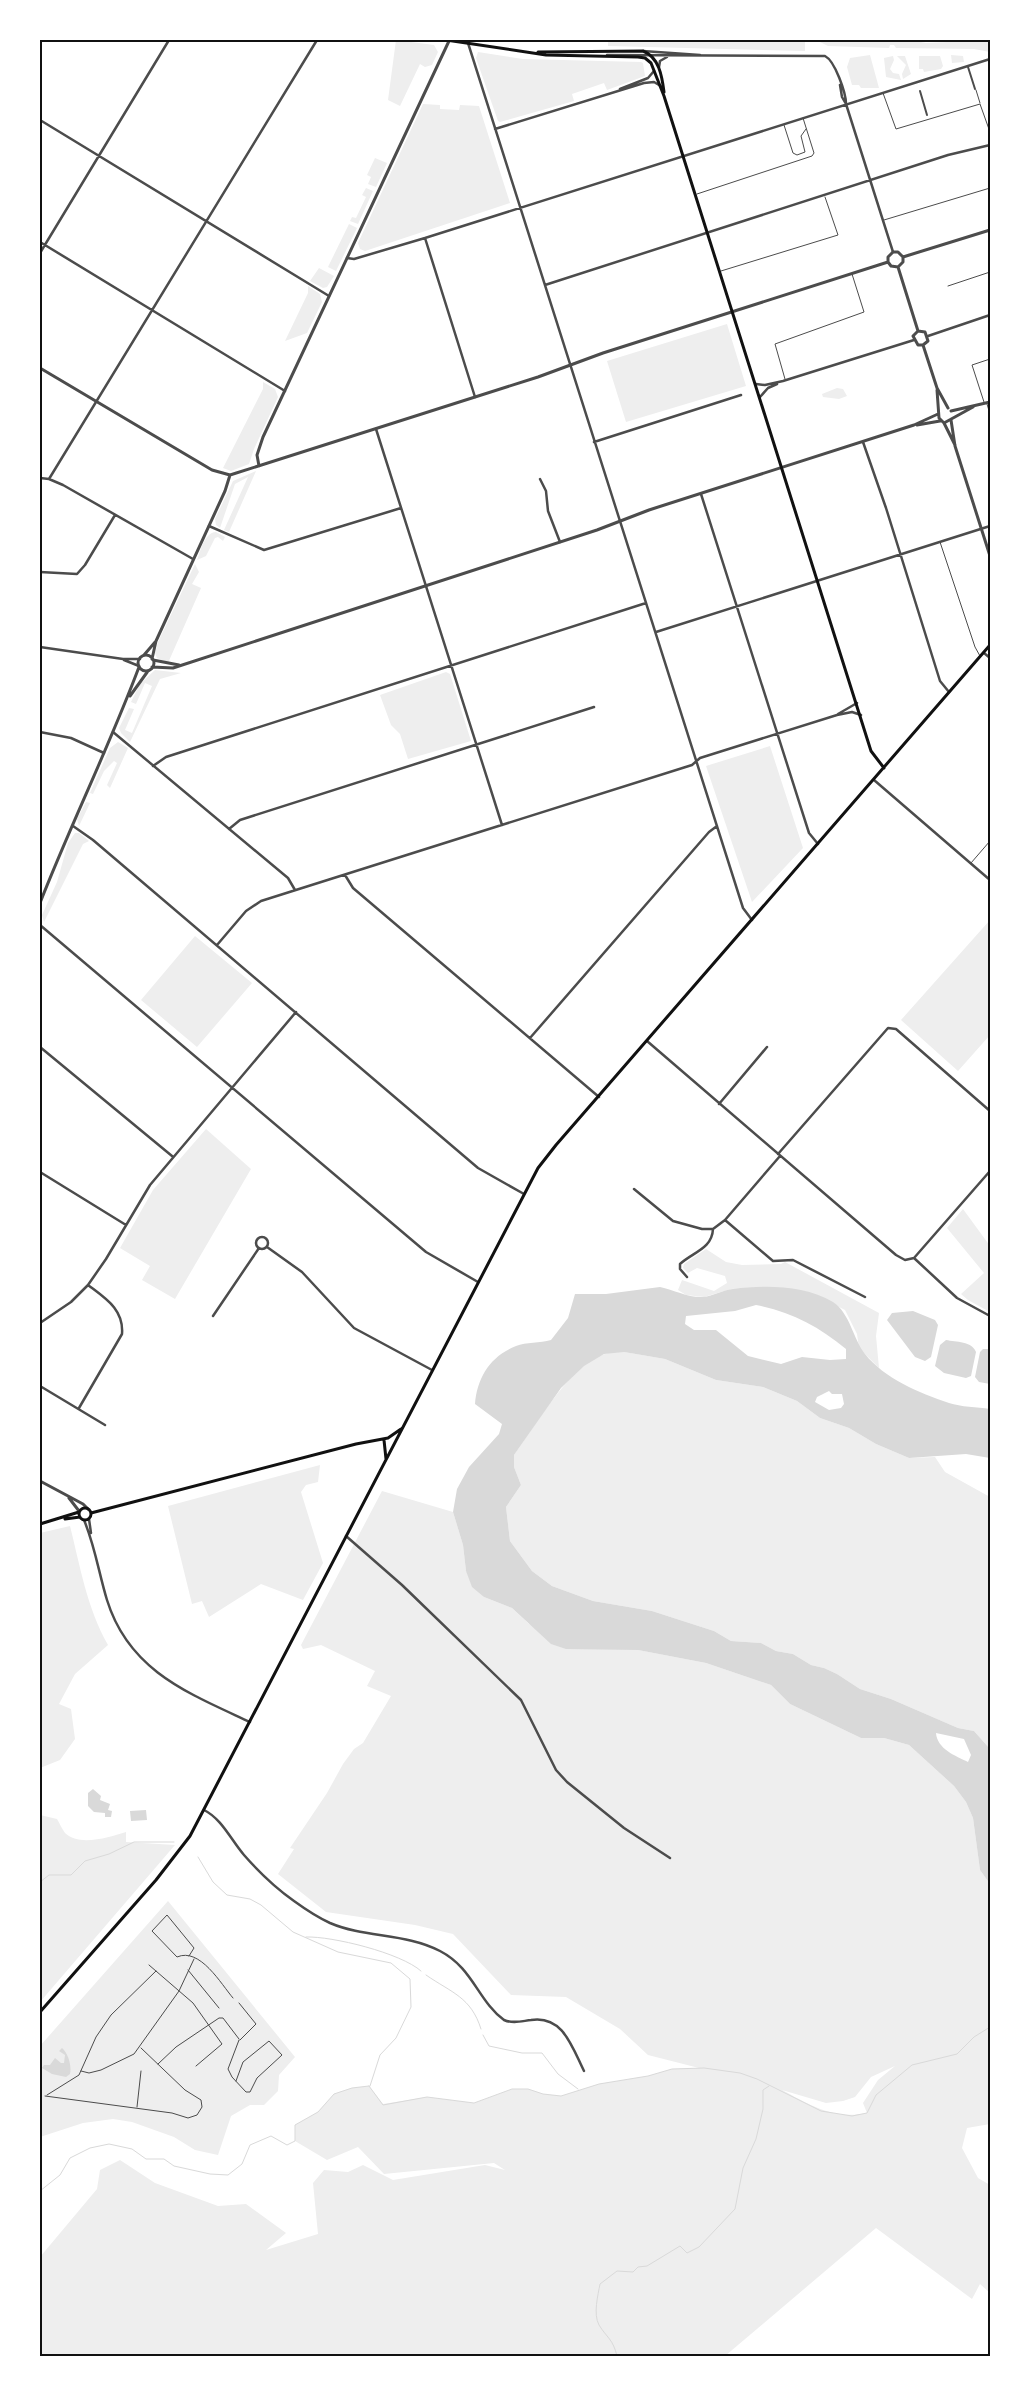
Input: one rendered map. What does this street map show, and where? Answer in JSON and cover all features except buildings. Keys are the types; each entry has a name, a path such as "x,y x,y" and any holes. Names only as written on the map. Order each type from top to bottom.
{"main road":[{"path":"448,40 538,52 643,51 652,55 659,68 664,96"},
{"path":"538,52 546,55 645,58 654,68 734,311 872,754 884,768"},
{"path":"40,2012 169,1864 190,1836 397,1442 432,1370 524,1194 545,1160 990,646"},
{"path":"59,1520 79,1512 83,1508 89,1510 104,1508 356,1444 384,1440 402,1429"},
{"path":"384,1440 387,1452 385,1462"},
{"path":"40,1524 80,1517 86,1519 89,1510"},
{"path":"79,1512 80,1517"}],"street":[{"path":"40,253 170,40"},
{"path":"49,479 317,40"},
{"path":"259,466 258,450 448,40"},
{"path":"468,43 742,908 752,920"},
{"path":"643,51 695,53 701,55 825,56 832,60 842,97 846,104 893,252"},
{"path":"601,56 620,54 695,57 701,55"},
{"path":"659,68 660,61 668,56"},
{"path":"346,258 354,259 425,238 990,59"},
{"path":"968,67 975,88"},
{"path":"619,90 648,78 654,68"},
{"path":"495,129 619,90 650,82 659,85"},
{"path":"920,91 927,116"},
{"path":"40,120 329,296"},
{"path":"545,285 958,152 990,145"},
{"path":"903,257 990,230"},
{"path":"425,238 475,397"},
{"path":"40,242 285,391"},
{"path":"893,252 898,252 903,257"},
{"path":"888,262 889,255 893,252"},
{"path":"898,267 903,262 903,257"},
{"path":"888,262 893,267 898,267"},
{"path":"40,368 212,470 230,475 888,262"},
{"path":"898,267 918,330"},
{"path":"928,336 990,315"},
{"path":"918,330 923,331 928,336"},
{"path":"918,330 913,336 918,345 923,345 928,341 928,336"},
{"path":"756,384 765,385 784,380 914,340"},
{"path":"923,345 937,388 952,419 955,446"},
{"path":"760,397 768,388 784,380"},
{"path":"937,388 939,412 942,422 955,446 990,556"},
{"path":"594,442 740,395"},
{"path":"123,659 143,670 165,669 180,665 914,425 939,412 987,403"},
{"path":"914,425 952,419 972,407"},
{"path":"376,429 502,826"},
{"path":"863,442 940,681 949,692"},
{"path":"40,648 123,659 144,656 156,641 225,491 230,475"},
{"path":"40,478 49,479 193,559"},
{"path":"540,479 546,491 548,511 560,542"},
{"path":"700,494 809,833 818,844"},
{"path":"209,526 264,550 401,508"},
{"path":"40,572 71,575 82,570 115,515"},
{"path":"655,633 990,526"},
{"path":"154,766 166,757 646,603"},
{"path":"129,697 150,669 156,641"},
{"path":"984,653 990,658"},
{"path":"144,656 180,665"},
{"path":"40,903 71,825 129,697 140,658"},
{"path":"837,715 857,702"},
{"path":"228,829 240,820 594,707"},
{"path":"217,945 253,904 502,826 837,715 852,712 861,715"},
{"path":"40,732 71,738 104,753"},
{"path":"113,732 288,878 295,890"},
{"path":"874,780 990,880"},
{"path":"71,825 94,840 478,1168 524,1194"},
{"path":"530,1038 716,826"},
{"path":"345,875 353,888 599,1097"},
{"path":"40,925 431,1256 478,1282"},
{"path":"40,1323 70,1302 88,1285 106,1259 150,1185 296,1012"},
{"path":"634,1189 673,1221 702,1229 713,1229 725,1220 884,1030 892,1027 990,1111"},
{"path":"647,1041 896,1255 905,1260 914,1258 990,1171"},
{"path":"40,1047 173,1156"},
{"path":"719,1104 768,1047"},
{"path":"40,1172 126,1225"},
{"path":"725,1220 773,1261 793,1260 865,1297"},
{"path":"687,1277 680,1269 680,1264 711,1241 713,1229"},
{"path":"259,1248 256,1241 260,1237 268,1240 267,1247"},
{"path":"213,1316 259,1248 267,1247 302,1272 354,1328 432,1370"},
{"path":"914,1258 957,1298 990,1316"},
{"path":"79,1408 122,1334 122,1320 116,1308 88,1285"},
{"path":"40,1386 105,1425"},
{"path":"40,1481 75,1499 89,1510"},
{"path":"68,1497 79,1512"},
{"path":"86,1519 110,1609 125,1640 136,1653 168,1682 250,1722"},
{"path":"346,1536 402,1585 521,1700 556,1770 567,1782 624,1828 670,1858"},
{"path":"204,1810 218,1819 245,1856 288,1897 313,1915 331,1924 410,1940 440,1951 466,1971 497,2014 504,2020 512,2023 542,2019 560,2027 584,2071"}],"lane":[{"path":"975,88 990,132"},
{"path":"883,92 897,129 980,104"},
{"path":"696,194 812,156 814,153 803,118"},
{"path":"784,124 795,155 805,152 802,134 806,128"},
{"path":"802,134 808,136"},
{"path":"883,221 990,188"},
{"path":"721,271 838,235 825,196"},
{"path":"948,286 990,272"},
{"path":"784,380 775,344 864,312 852,273"},
{"path":"990,359 972,365 990,414"},
{"path":"940,542 975,647 980,656"},
{"path":"971,863 990,841"},
{"path":"190,1956 194,1948 168,1915 152,1931 177,1957 190,1956 205,1965 233,1998"},
{"path":"81,2071 89,2073 118,2064 130,2058 141,2048 179,1991 194,1958"},
{"path":"149,1965 193,2004 222,2044 196,2066"},
{"path":"187,1970 196,1978 219,2008"},
{"path":"141,2048 185,2090 201,2100 200,2111 194,2117 188,2118 137,2108 45,2096 70,2082 81,2071 96,2037 111,2015 156,1971"},
{"path":"236,2081 243,2062 269,2042 282,2055 257,2078 250,2092 246,2092 236,2081 228,2069 239,2040 256,2027 256,2024 239,2003"},
{"path":"158,2064 176,2047 223,2018 233,2028 239,2040"},
{"path":"137,2108 141,2071"}],"shaded area":[{"path":"396,40 434,45 438,52 432,65 425,67 420,64 400,106 388,100"},
{"path":"608,40 805,40 805,51 608,46"},
{"path":"816,40 910,40 926,43 990,40 990,52 974,49 896,48 894,45 890,45 889,48 828,46"},
{"path":"478,52 523,59 641,62 643,63 645,76 607,90 604,83 572,94 574,101 500,122 498,121 476,58"},
{"path":"870,55 879,88 861,88 859,85 852,85 847,67 850,58"},
{"path":"951,55 963,56 964,62 952,63"},
{"path":"893,56 894,60 890,69 893,73 899,74 901,80 886,77 884,58"},
{"path":"897,56 905,56 911,74 903,79 902,74 906,65"},
{"path":"919,56 940,56 943,66 941,69 924,72 923,69 919,69"},
{"path":"423,104 440,105 440,109 459,110 460,105 479,106 510,203 365,251 360,249 358,243"},
{"path":"375,158 387,163 376,187 368,184 371,177 367,175"},
{"path":"366,188 373,191 358,224 350,221 352,217 356,218 366,197 362,195"},
{"path":"349,224 357,228 336,271 328,267"},
{"path":"319,268 334,276 327,287 323,288 310,281"},
{"path":"308,286 320,294 322,302 307,333 285,341 308,293"},
{"path":"727,324 746,386 626,422 607,361"},
{"path":"263,382 275,389 278,397 249,464 231,471 223,468 263,389"},
{"path":"837,388 843,389 847,396 839,399 823,397 822,394"},
{"path":"256,471 229,532 224,530 248,477 235,484 220,528 216,525 215,519 233,481"},
{"path":"216,532 225,537 223,541 218,537 215,538 206,556 197,560 206,539 209,535"},
{"path":"195,564 199,572 192,584 201,588 168,663 157,658 155,653 158,642"},
{"path":"155,670 181,673 160,679 130,742 121,733 119,728 129,708 134,709 125,730 132,733 152,686 145,683 136,704 131,702 140,684"},
{"path":"446,672 450,674 471,741 408,759 400,734 391,725 380,695"},
{"path":"118,742 128,748 110,788 107,785 117,763 114,761 104,771 93,794 90,793 110,748"},
{"path":"770,746 803,848 752,902 706,766"},
{"path":"86,802 90,803 79,826 77,819"},
{"path":"75,833 79,833 89,841 83,844 44,922 42,915 57,882 68,843"},
{"path":"990,920 990,1035 958,1071 901,1020"},
{"path":"195,936 252,983 197,1047 141,1000"},
{"path":"206,1129 251,1169 175,1299 142,1280 150,1266 120,1248 153,1190"},
{"path":"963,1209 990,1246 990,1312 961,1294 984,1273 947,1228"},
{"path":"706,1249 726,1262 742,1265 781,1264 785,1262 879,1313 876,1336 879,1368 859,1348 857,1334 845,1310 817,1296 772,1287 731,1289 704,1297 686,1295 678,1290 682,1280 714,1291 727,1283 725,1276 697,1268 688,1273 683,1268 684,1264"},
{"path":"660,1287 698,1297 729,1290 758,1287 797,1289 810,1292 822,1296 839,1307 865,1354 873,1363 892,1377 926,1395 949,1403 990,1409 990,1458 966,1454 909,1458 876,1444 849,1428 820,1418 797,1401 763,1387 716,1380 665,1359 624,1352 604,1354 584,1366 561,1388 514,1455 514,1467 521,1485 506,1507 510,1541 532,1571 552,1586 593,1601 652,1611 714,1631 731,1641 761,1643 776,1651 793,1654 811,1665 837,1674 860,1689 891,1699 958,1728 974,1731 990,1749 990,1884 980,1870 973,1818 966,1802 954,1786 909,1745 884,1738 861,1738 790,1704 771,1685 706,1663 638,1650 566,1649 551,1644 512,1608 484,1597 472,1587 466,1571 463,1545 453,1512 457,1489 469,1467 499,1434 502,1424 475,1404 476,1394 482,1377 492,1362 507,1350 520,1345 551,1340 568,1318 575,1294 606,1294","holes":["756,1305 792,1316 825,1333 846,1349 846,1359 830,1360 802,1357 781,1364 748,1356 716,1330 694,1330 685,1324 686,1316 735,1311","829,1391 832,1394 842,1394 844,1404 841,1408 829,1410 815,1402 817,1397","936,1733 964,1739 971,1755 968,1762 943,1748 937,1739"]},
{"path":"913,1311 935,1320 938,1325 931,1357 925,1361 915,1357 887,1320 892,1313"},
{"path":"946,1340 963,1343 974,1348 976,1352 971,1376 966,1378 944,1373 935,1366 940,1345"},
{"path":"983,1349 990,1349 990,1384 979,1382 975,1377 980,1352"},
{"path":"624,1352 665,1359 716,1380 763,1387 797,1401 820,1418 849,1428 876,1444 909,1458 935,1457 945,1472 990,1497 990,1749 974,1731 958,1728 891,1699 860,1689 837,1674 811,1665 793,1654 776,1651 761,1643 731,1641 714,1631 652,1611 593,1601 552,1586 532,1571 510,1541 506,1507 521,1485 514,1467 514,1455 555,1397 579,1370 592,1360 605,1354"},
{"path":"320,1465 318,1482 306,1485 301,1492 323,1563 303,1600 261,1584 209,1617 202,1601 192,1604 168,1506"},
{"path":"382,1491 453,1512 463,1545 466,1571 484,1597 512,1608 529,1624 638,1650 706,1663 771,1685 790,1704 861,1738 884,1738 909,1745 954,1786 966,1802 973,1818 980,1870 990,1884 990,2124 967,2128 962,2148 978,2178 990,2185 990,2293 980,2284 972,2299 876,2228 725,2356 40,2356 40,2257 97,2189 100,2170 120,2160 155,2183 218,2206 246,2204 286,2233 266,2250 318,2234 313,2183 324,2170 348,2172 363,2165 393,2180 485,2165 505,2170 494,2163 384,2174 358,2147 327,2160 295,2141 295,2125 318,2112 334,2094 352,2088 369,2086 383,2104 427,2097 474,2103 512,2089 528,2089 543,2094 561,2096 599,2084 648,2076 672,2069 699,2068 648,2055 620,2029 566,1997 511,1995 453,1934 415,1925 326,1912 278,1874 294,1849 290,1848 327,1793 343,1764 354,1749 363,1743 391,1696 367,1686 375,1671 321,1645 303,1649 301,1645","holes":["895,2066 878,2080 863,2103 867,2113 855,2115 823,2110 782,2090 826,2103 843,2101 855,2097 871,2077"]},
{"path":"70,1526 89,1602 108,1645 75,1674 59,1704 71,1709 75,1739 60,1760 40,1768 40,1533"},
{"path":"93,1789 101,1796 100,1800 110,1804 108,1810 112,1811 111,1817 105,1817 105,1813 94,1812 88,1806 88,1793"},
{"path":"146,1810 147,1820 131,1821 130,1811"},
{"path":"40,1815 57,1819 65,1833 78,1839 95,1840 126,1832 126,1842 175,1845 40,2002"},
{"path":"168,1901 295,2057 279,2075 278,2091 264,2105 250,2105 231,2116 218,2155 195,2150 174,2137 132,2122 113,2119 83,2123 40,2137 40,2046"},
{"path":"62,2048 68,2056 70,2064 70,2074 66,2077 52,2074 42,2068 44,2065 50,2065 55,2058 64,2063 65,2055 59,2051"}],"waterway":[{"path":"40,1882 49,1875 71,1875 85,1861 109,1854 134,1842 174,1842"},
{"path":"198,1857 213,1882 227,1895 250,1899 261,1905 293,1932 338,1952 391,1963 410,1979 411,2007 396,2038 380,2055 370,2086"},
{"path":"306,1937 332,1939 383,1952 411,1964 421,1971"},
{"path":"426,1975 460,1997 472,2010 481,2029"},
{"path":"369,2086 383,2105 427,2097 474,2103 512,2089 528,2089 543,2094 561,2096 599,2084 648,2076 672,2069 704,2068 740,2073 757,2079 821,2111 852,2116 867,2113 876,2095 912,2065 957,2054 974,2037 990,2027"},
{"path":"483,2035 489,2046 522,2053 542,2053 558,2074 578,2089"},
{"path":"40,2191 60,2175 70,2158 90,2148 109,2144 132,2149 146,2159 164,2159 174,2166 210,2174 228,2175 242,2164 250,2145 271,2136 287,2145 295,2141 295,2125 318,2112 334,2094 352,2088 369,2086"},
{"path":"617,2356 612,2342 597,2321 596,2304 600,2284 617,2271 633,2272 638,2267 647,2266 680,2246 687,2253 699,2247 735,2209 743,2168 756,2139 763,2109 763,2090 769,2086"}]}
